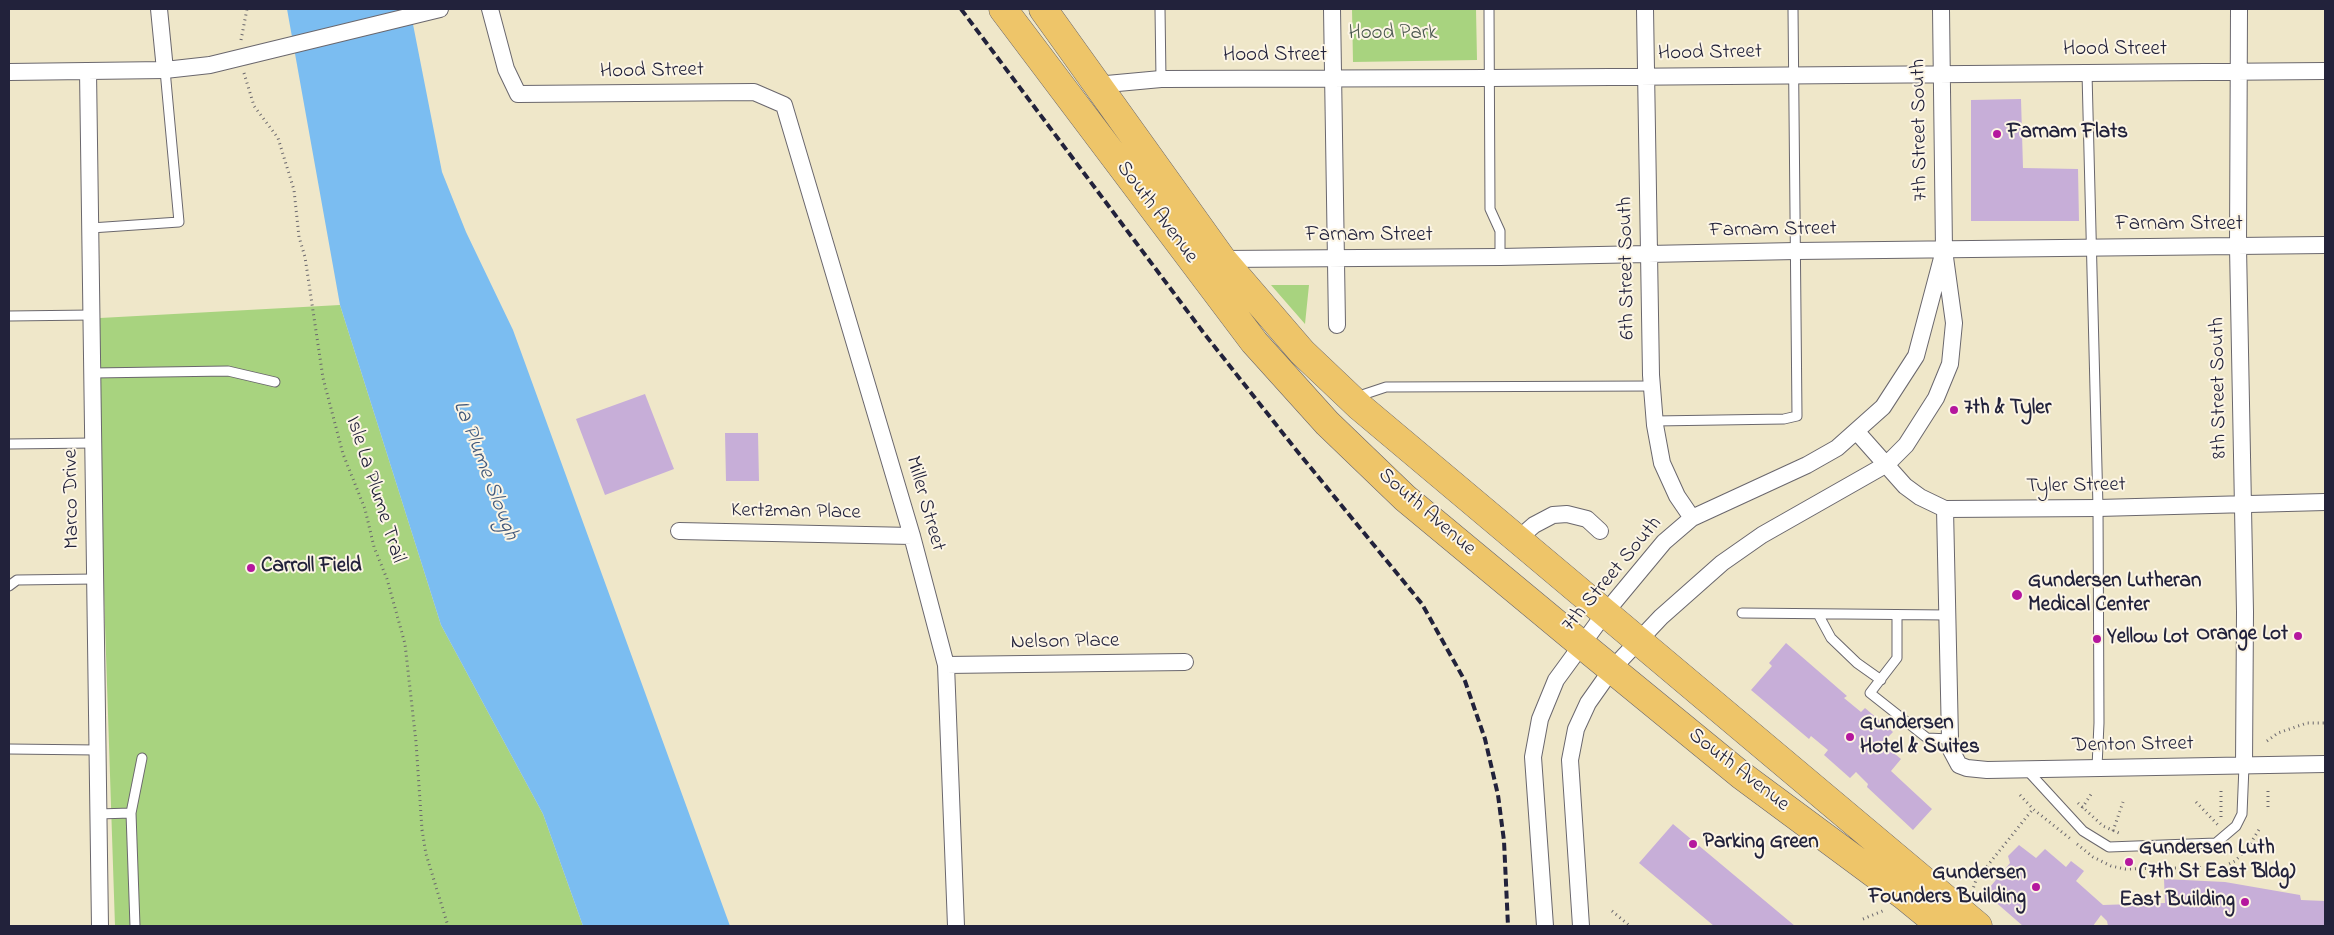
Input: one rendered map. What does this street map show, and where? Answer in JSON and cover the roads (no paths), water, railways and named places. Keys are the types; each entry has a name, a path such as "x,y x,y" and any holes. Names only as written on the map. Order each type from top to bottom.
{"highway":[{"name":"South Avenue","path":"1003,9 1254,342 1328,423 1405,498 1581,644 1741,775 1903,895 1941,926"},
{"name":"South Avenue","path":"1045,13 1222,259 1302,352 1351,399 1978,926"}],"street":[{"path":"159,9 165,70"},
{"path":"9,72 165,70 210,65 440,9"},
{"name":"Hood Street","path":"490,9 506,69 518,94 754,92 784,105"},
{"path":"1332,9 1334,258 1337,325"},
{"name":"6th Street South","path":"1645,9 1648,256 1652,386 1655,421 1662,463 1676,496 1692,518"},
{"name":"7th Street South","path":"1581,926 1570,760 1576,729 1588,703 1612,669 1660,617 1722,563 1762,535 1886,464 1906,445 1936,398 1950,364 1954,323 1944,250 1941,9"},
{"name":"8th Street South","path":"2239,9 2238,247 2246,612 2244,766"},
{"name":"Marco Drive","path":"88,71 100,926"},
{"name":"Hood Street","path":"1096,85 1161,79 2325,71"},
{"name":"Miller Street","path":"784,105 912,536 946,665 956,926"},
{"name":"Farnam Street","path":"1222,259 1500,258 1796,251 2325,245"},
{"name":"7th Street South","path":"1545,926 1533,757 1540,719 1556,680 1605,613 1664,542 1692,518 1808,465 1837,448 1883,407 1916,356 1944,250"},
{"name":"Tyler Street","path":"1857,432 1905,486 1920,497 1945,509 2098,508 2325,502"},
{"path":"1945,509 1950,745"},
{"path":"1518,539 1534,525 1553,515 1567,514 1587,519 1600,531"},
{"name":"Kertzman Place","path":"679,531 912,536"},
{"name":"Nelson Place","path":"946,665 1186,662"},
{"name":"Denton Street","path":"1950,745 1959,765 1967,768 2027,769 2325,764"}],"lane":[{"path":"1160,9 1161,79"},
{"path":"1489,9 1490,208 1500,231 1500,258"},
{"path":"1655,421 1784,419 1797,416 1793,9"},
{"path":"91,228 179,222 165,70"},
{"path":"2087,73 2098,508 2099,723 2097,767"},
{"path":"9,316 92,315"},
{"path":"93,373 228,372 275,382"},
{"path":"1351,399 1386,387 1652,386"},
{"path":"9,444 93,443"},
{"path":"9,586 17,580 95,579"},
{"path":"1742,613 1947,615"},
{"path":"1818,614 1831,638 1857,663 1880,680"},
{"path":"1897,615 1897,658 1870,693 1927,738 1950,745"},
{"path":"9,749 97,750"},
{"path":"135,926 131,813 142,758"},
{"path":"2027,769 2083,831 2109,847 2216,843 2236,826 2242,814 2244,766"},
{"path":"98,814 131,813"}],"water":[{"name":"La Plume Slough","path":"287,9 410,9 442,172 466,232 513,330 730,926 583,926 543,814 441,625 340,305"}],"railway":[{"path":"961,9 1203,332 1422,604 1465,681 1485,739 1498,795 1504,841 1508,926"}],"place":[{"name":"Farnam Flats","path":"1997,134"},
{"name":"7th & Tyler","path":"1954,410"},
{"name":"Carroll Field","path":"251,568"},
{"name":"Gundersen Lutheran Medical Center","path":"2017,595"},
{"name":"Orange Lot","path":"2298,636"},
{"name":"Yellow Lot","path":"2097,639"},
{"name":"Gundersen Hotel & Suites","path":"1850,737"},
{"name":"Parking Green","path":"1693,844"},
{"name":"Gundersen Luth (7th St East Bldg)","path":"2129,862"},
{"name":"Gundersen Founders Building","path":"2036,887"},
{"name":"East Building","path":"2245,902"}],"park label":[{"name":"Hood Park","path":"1393,35"}]}
